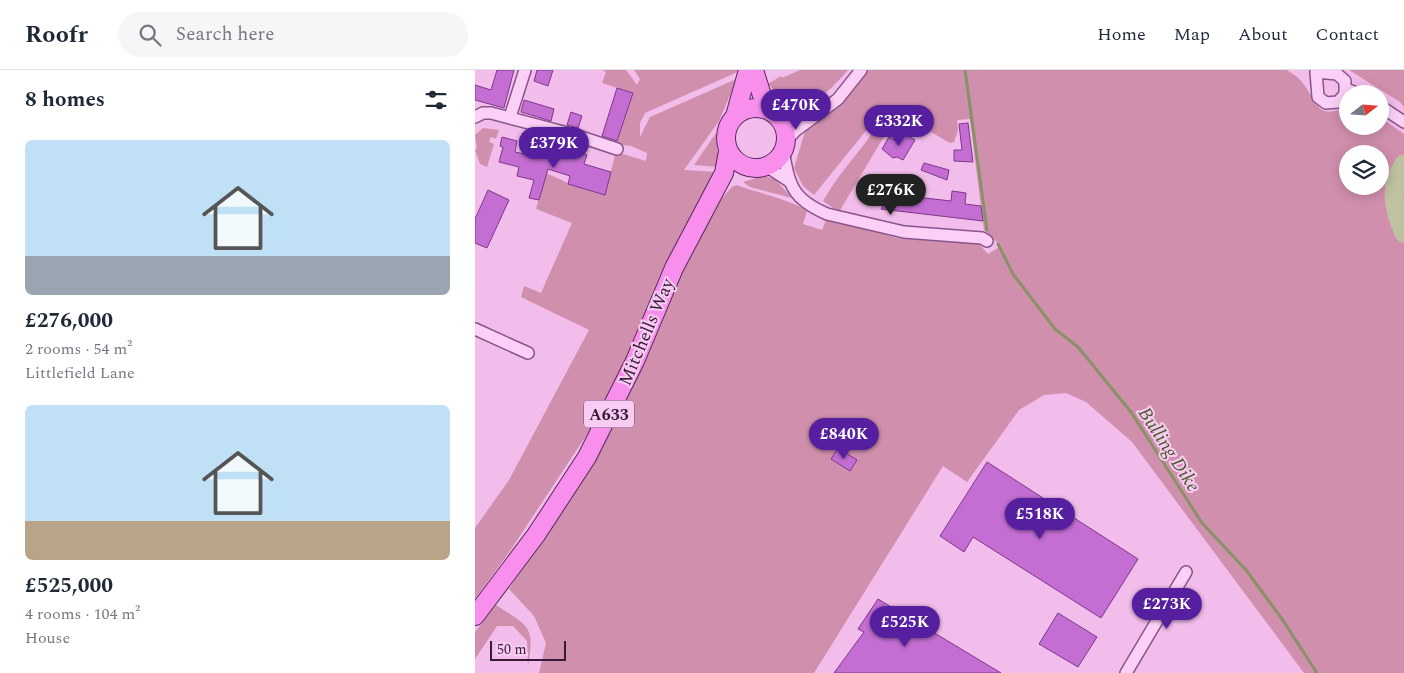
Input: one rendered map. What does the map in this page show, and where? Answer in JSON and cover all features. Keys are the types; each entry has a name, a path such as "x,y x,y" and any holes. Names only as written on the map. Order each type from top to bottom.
{"main road":[{"path":"748,70 735,116 726,133 728,150 739,163 762,167 773,162 784,146 783,126 764,102 754,70"},
{"path":"735,116 753,108 775,115"},
{"name":"Mitchells Way","path":"475,616 536,535 587,456 631,368 674,268 724,173 728,150"},
{"name":"Mitchells Way","path":"713,196 734,178 762,167"}],"street":[{"path":"510,117 525,70"},
{"path":"861,70 837,99 824,110 811,117 784,146 789,181 801,198 815,209 827,214 904,232 982,238 987,241"},
{"path":"1339,102 1326,103 1317,94 1315,71 1337,74 1345,81 1346,85"},
{"path":"1389,112 1404,122"},
{"path":"475,117 483,113 510,117 617,149"},
{"path":"775,115 811,117"},
{"path":"762,167 789,181"},
{"path":"475,329 528,353"},
{"path":"1127,673 1186,572"}],"shaded area":[{"path":"602,70 626,70 637,85 640,79 634,70 742,70 645,113 640,123 640,137 650,117 741,77 740,86 734,86 719,121 684,170 717,172 609,401 508,554 475,599 475,528 509,480 589,330 521,297 524,286 541,293 572,223 536,209 546,173 568,183 605,194 616,152 646,161 647,153 631,146 616,144 633,93 602,83 606,72"},
{"path":"800,70 848,70 823,95 809,103 792,108 768,84 781,76 782,78"},
{"path":"868,70 1287,70 1299,79 1318,106 1323,110 1329,112 1339,110 1339,135 1389,135 1389,123 1404,134 1404,673 1304,673 1132,442 1086,402 1066,393 1044,395 1019,410 967,482 943,466 814,673 539,673 546,643 534,616 509,589 611,426 691,250 716,205 732,187 737,185 801,207 807,211 803,224 822,230 827,218 897,238 979,244 988,254 1001,246 984,230 970,119 957,120 958,130 954,142 950,143 898,113 839,212 823,201 883,115 877,117 814,195 803,186 794,168 806,128 834,110 848,96"},
{"path":"1349,70 1404,70 1404,107 1389,95 1389,85 1373,85"},
{"path":"483,128 499,130 496,139 491,137 489,142 494,144 487,167 480,164 475,150 477,149 475,135"},
{"path":"716,133 718,167 694,165"},
{"path":"763,176 775,179 792,198 750,187 743,182"},
{"path":"496,605 527,628 531,642 528,666 527,641 513,626 497,626 475,659 475,632"}],"building":[{"path":"497,70 514,70 504,108 475,100 475,85 491,90"},
{"path":"537,70 553,70 548,86 534,81"},
{"path":"617,88 633,93 617,141 602,136"},
{"path":"524,100 554,109 551,121 521,112"},
{"path":"571,112 582,116 578,128 567,125"},
{"path":"968,123 973,162 954,161 954,150 962,150 959,124"},
{"path":"903,133 915,140 903,160 897,157 893,158 882,149 889,137 898,142"},
{"path":"502,137 517,141 515,152 533,156 535,150 558,157 559,154 575,158 577,152 587,155 584,164 611,172 605,195 568,184 570,176 548,169 539,200 529,198 534,180 517,176 519,167 499,162 503,147 500,146"},
{"path":"924,163 949,170 947,180 921,170"},
{"path":"488,190 509,200 487,248 475,243 475,219"},
{"path":"952,191 966,193 965,204 981,206 983,221 881,209 890,194 951,201"},
{"path":"838,448 857,460 850,471 831,459"},
{"path":"987,462 1138,559 1101,618 973,537 964,552 940,536"},
{"path":"878,599 1001,673 834,673 864,632 858,629"},
{"path":"1058,613 1097,637 1078,667 1039,644"}],"waterway":[{"name":"Bulling Dike","path":"965,70 987,230"},
{"path":"1404,164 1396,181 1394,198 1397,215 1404,233"},
{"name":"Bulling Dike","path":"998,244 1013,274 1055,329 1078,347 1131,412 1202,523 1246,570 1282,619 1317,673"}]}
